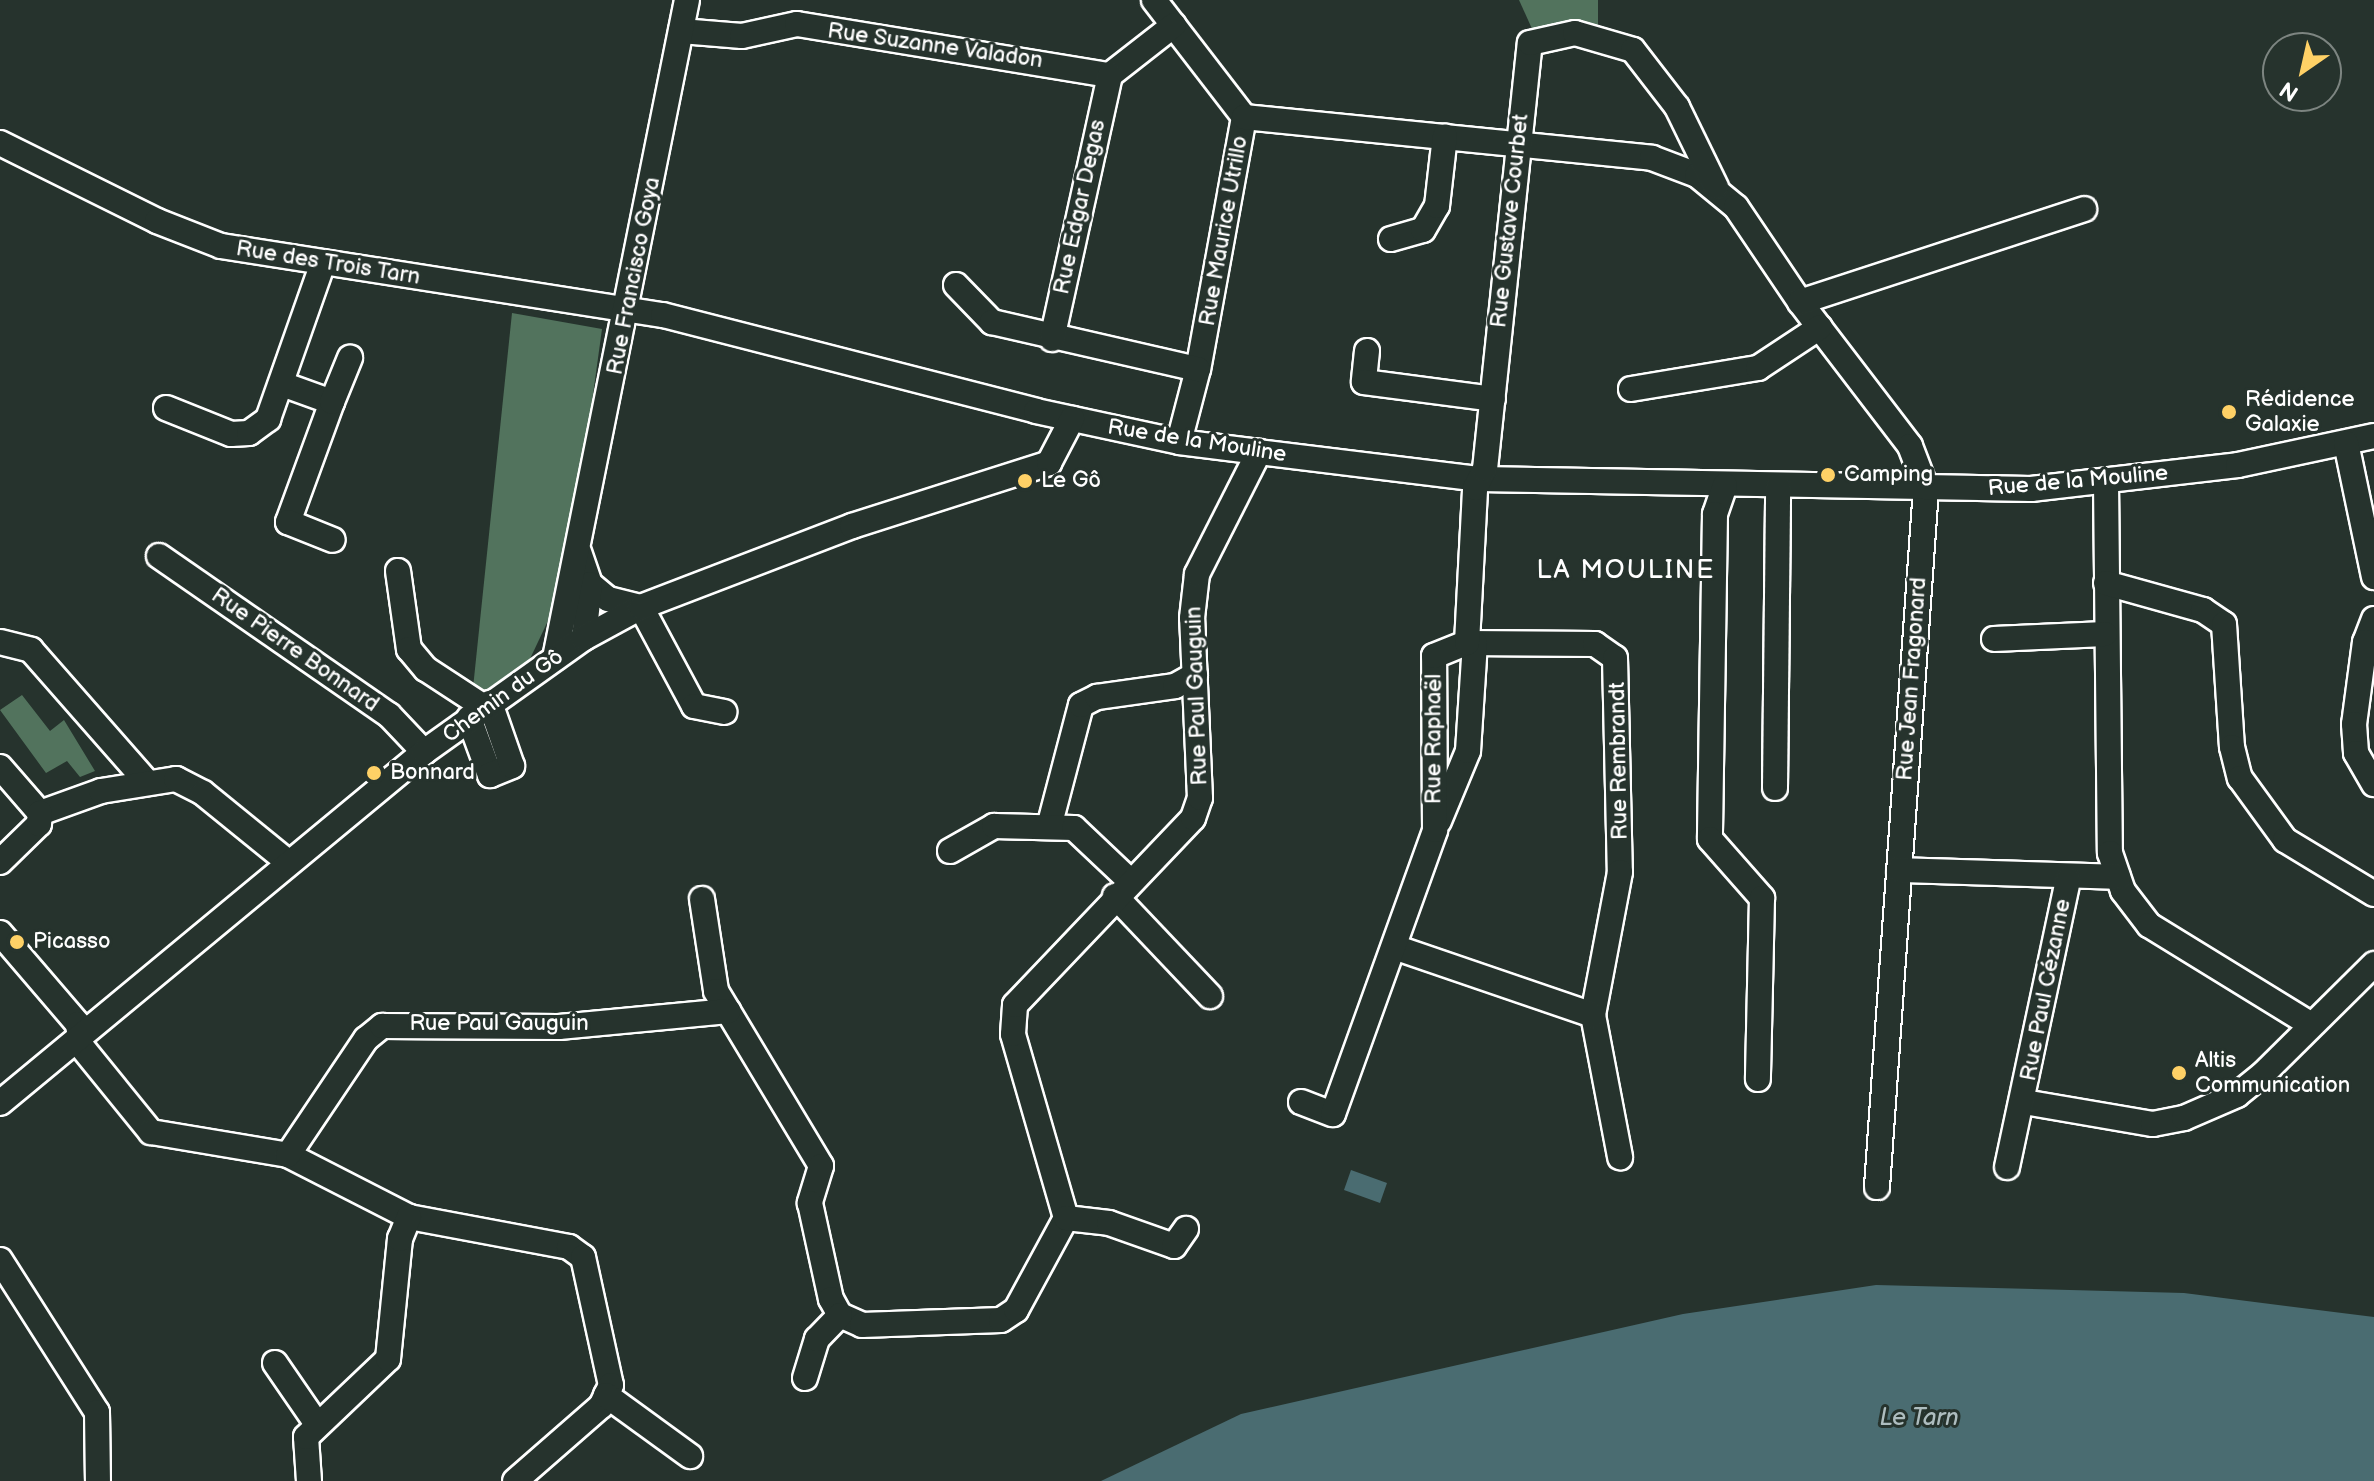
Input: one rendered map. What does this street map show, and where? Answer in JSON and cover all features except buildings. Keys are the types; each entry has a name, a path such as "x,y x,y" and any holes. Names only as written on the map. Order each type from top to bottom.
{"street":[{"name":"Rue Francisco Goya","path":"555,658 629,309 687,0"},
{"name":"Rue Maurice Utrillo","path":"1154,0 1244,117 1198,369 1179,442"},
{"name":"Rue Suzanne Valadon","path":"681,31 742,36 797,24 1110,75"},
{"path":"1110,75 1174,25"},
{"name":"Rue Gustave Courbet","path":"1480,479 1493,399 1517,143 1530,43 1575,33 1633,50 1677,107 1719,194"},
{"name":"Rue Edgar Degas","path":"1052,339 1110,75"},
{"path":"1244,117 1652,158 1697,175 1736,207 1800,302 1910,446 1926,488"},
{"path":"1391,239 1423,230 1437,206 1445,136"},
{"name":"Rue des Trois Tarn","path":"0,143 157,221 221,246 629,309"},
{"path":"1800,302 2084,209"},
{"path":"166,408 231,434 249,433 268,419 323,263"},
{"path":"956,285 992,322 1052,339 1198,369"},
{"name":"Rue de la Mouline","path":"629,309 1072,419 1179,442 1480,479 2031,489 2238,465 2374,436"},
{"path":"1631,389 1758,368 1796,348 1820,327"},
{"path":"1367,351 1364,382 1493,399"},
{"path":"333,540 288,522 350,358"},
{"path":"282,384 332,402"},
{"name":"Chemin du Gô","path":"0,1103 424,752 584,638 641,607 852,526 1049,463 1072,419"},
{"path":"2346,443 2374,577"},
{"name":"Rue Paul Gauguin","path":"1066,1218 1013,1034 1015,1005 1193,818 1200,798 1195,675 1197,574 1259,452"},
{"path":"1435,830 1468,751 1475,488 1480,479"},
{"path":"2106,482 2105,634 2110,853 2118,877 2149,925 2310,1024"},
{"path":"1725,485 1715,514 1710,839 1762,898 1758,1079"},
{"path":"1775,788 1778,486"},
{"name":"Rue Jean Fragonard","path":"1877,1187 1926,488"},
{"path":"579,552 590,584 584,638"},
{"name":"Rue Pierre Bonnard","path":"159,556 389,715 424,752"},
{"path":"398,571 409,649 426,669 481,709"},
{"path":"2106,583 2203,610 2224,624 2232,747 2240,778 2285,840 2374,894"},
{"path":"590,584 608,599 641,607 694,706 724,712"},
{"path":"2374,619 2365,642 2354,724 2356,753 2374,784"},
{"path":"1994,639 2105,634"},
{"path":"0,642 31,650 147,782"},
{"name":"Rue Raphaël","path":"1301,1102 1333,1114 1397,948 1435,830 1434,656 1471,643"},
{"name":"Rue Rembrandt","path":"1471,643 1595,644 1615,658 1620,872 1593,1015 1620,1157"},
{"path":"1049,827 1081,705 1097,697 1175,686 1195,675"},
{"path":"0,767 40,813 39,824 0,862"},
{"path":"40,813 101,791 176,779 203,793 288,862"},
{"path":"950,851 994,826 1074,828 1210,996"},
{"path":"1899,870 2068,879 2118,877"},
{"name":"Rue Paul Cézanne","path":"2007,1167 2024,1102 2068,879"},
{"path":"702,899 716,991 821,1166 810,1203 831,1299 840,1315 862,1325 1001,1320 1016,1310 1066,1218 1109,1223 1174,1246 1186,1229"},
{"path":"0,933 78,1024 81,1046 151,1132 288,1155 409,1217 569,1247 583,1257 611,1385 601,1406 515,1481"},
{"path":"1397,948 1593,1015"},
{"name":"Rue Paul Cézanne","path":"2024,1102 2153,1124 2184,1118 2237,1095 2374,964"},
{"name":"Rue Paul Gauguin","path":"288,1155 366,1039 382,1026 559,1027 728,1011"},
{"path":"309,1481 306,1437 388,1359 400,1239 409,1217"},
{"path":"0,1260 4,1289 97,1412 98,1481"},
{"path":"805,1378 817,1339 840,1315"},
{"path":"275,1363 317,1424"},
{"path":"606,1395 690,1456"}],"green space":[{"path":"1519,0 1598,0 1598,29 1533,31"},
{"path":"512,313 602,329 580,489 554,608 529,661 484,694 473,688"},
{"path":"22,695 50,731 64,720 95,771 80,777 67,761 46,773 0,710"}],"water":[{"path":"1351,1170 1387,1183 1380,1203 1344,1190"},
{"name":"Le Tarn","path":"1876,1285 2184,1293 2374,1317 2374,1481 1101,1481 1241,1414 1683,1314"}],"place":[{"name":"Rédidence Galaxie","path":"2229,412"},
{"name":"Camping","path":"1828,475"},
{"name":"Le Gô","path":"1025,481"},
{"name":"Bonnard","path":"374,773"},
{"name":"Picasso","path":"17,942"},
{"name":"Altis Communication","path":"2179,1073"}],"district":[{"name":"LA MOULINE","path":"1626,571"}]}
